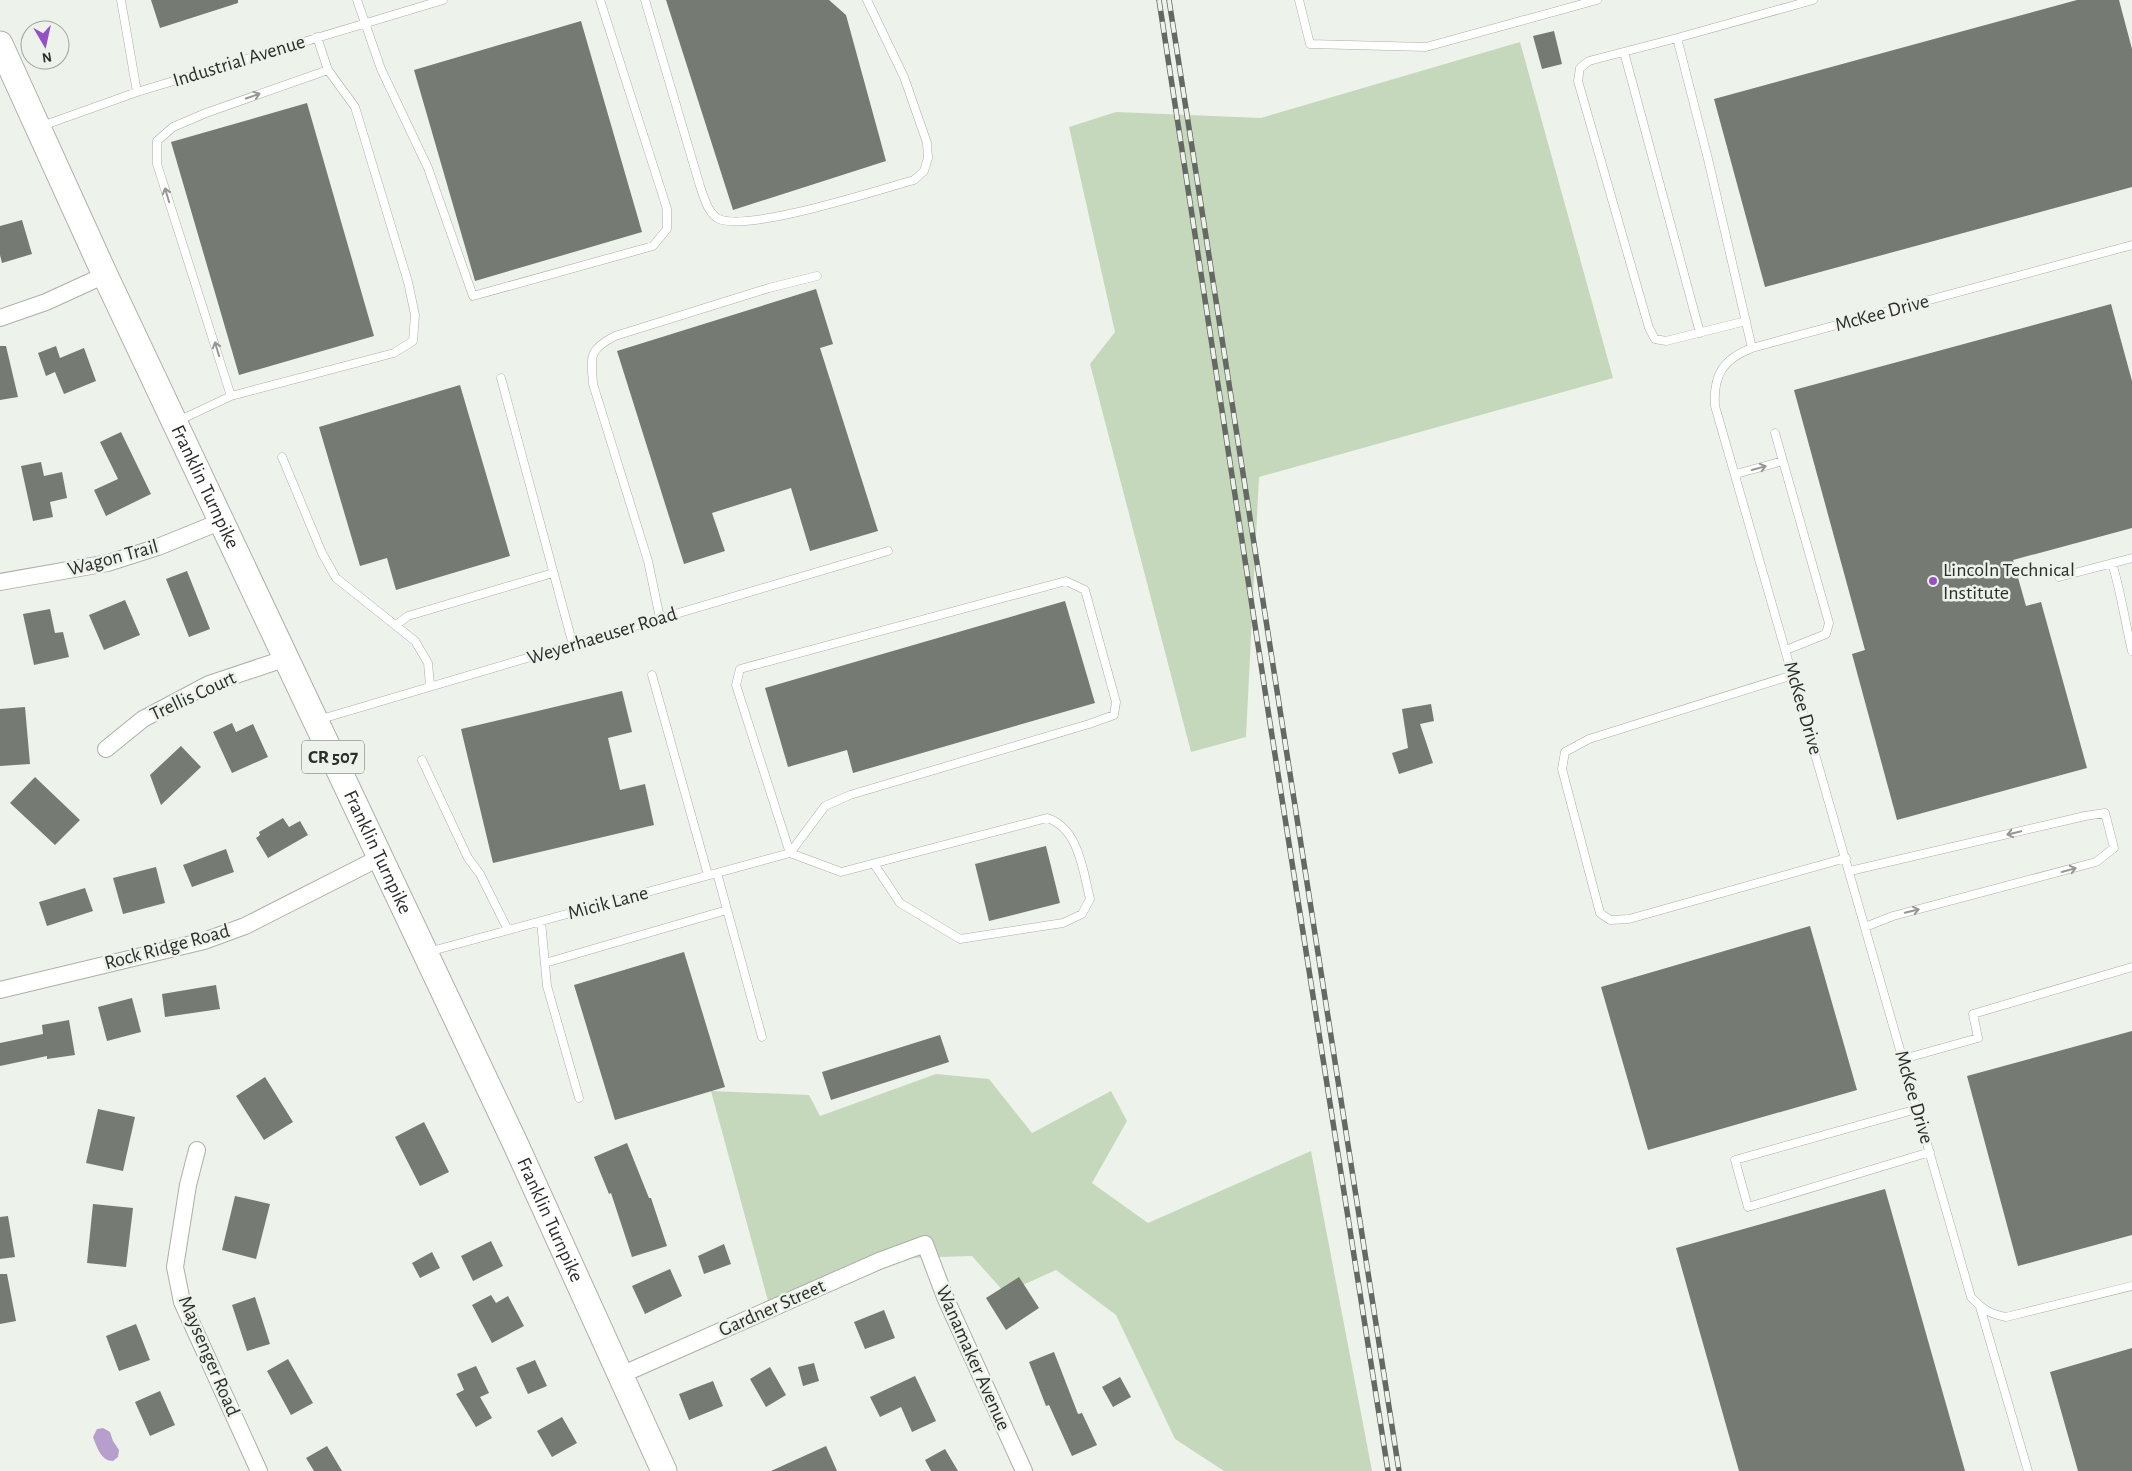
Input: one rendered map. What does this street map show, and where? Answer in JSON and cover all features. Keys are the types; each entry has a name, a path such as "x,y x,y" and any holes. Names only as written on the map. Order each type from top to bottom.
{"main road":[{"name":"Franklin Turnpike","path":"0,44 9,72 38,128 105,275 516,1144 664,1471"}],"street":[{"path":"0,318 46,302 105,275"},
{"name":"Wagon Trail","path":"0,582 108,563 158,547 222,521"},
{"name":"Trellis Court","path":"106,749 143,719 209,684 287,658"},
{"name":"Rock Ridge Road","path":"0,990 204,941 245,926 381,857"},
{"name":"Maysenger Road","path":"197,1150 188,1185 174,1267 182,1302 259,1471"},
{"name":"Gardner Street","path":"621,1375 879,1261 925,1244"},
{"name":"Wanamaker Avenue","path":"925,1244 945,1297 1024,1471"}],"lane":[{"path":"121,0 137,92"},
{"path":"357,0 381,69 428,168 473,296 653,246 667,229 667,209 600,0"},
{"name":"Industrial Avenue","path":"38,128 137,92 443,0"},
{"path":"644,0 700,186 709,210 718,219 732,221 765,220 914,180 924,172 928,158 927,143 904,77 867,0"},
{"path":"1299,0 1310,44 1426,48 1596,0"},
{"path":"1746,321 1666,341 1654,340 1578,81 1580,68 1589,61 1813,0"},
{"path":"175,422 231,396 394,353 413,341 415,315 408,282 355,108 328,70 317,37"},
{"path":"1677,38 1708,159 1752,348"},
{"path":"1624,52 1700,333"},
{"path":"231,396 157,164 157,141 174,127 206,113 328,70"},
{"name":"McKee Drive","path":"2028,1471 1980,1307 1971,1297 1715,406 1714,390 1718,376 1726,363 1738,353 1752,348 2132,245"},
{"path":"660,618 648,562 593,384 591,359 598,345 615,336 769,288 817,276"},
{"path":"501,378 573,645"},
{"path":"1775,433 1829,623 1826,634 1786,650"},
{"path":"282,458 322,553 336,578 415,642 428,663 430,686"},
{"path":"1736,474 1783,461"},
{"name":"Weyerhaeuser Road","path":"316,720 888,551"},
{"path":"2059,577 2132,558"},
{"path":"2112,563 2132,651"},
{"path":"396,625 408,616 553,573"},
{"path":"1066,581 1085,590 1116,702 1114,715 850,795 825,806 790,853 736,685 740,669 1066,581"},
{"path":"2122,603 2132,601"},
{"path":"652,675 708,875"},
{"path":"1793,675 1589,739 1565,752 1562,769 1600,913 1610,920 1629,919 1846,858"},
{"path":"422,760 468,858 480,874 508,930"},
{"path":"1850,871 2085,816 2105,813 2114,848 2096,862 1893,916 1865,927"},
{"path":"790,853 841,872 1047,818 1057,821 1066,830 1079,854 1090,899 1082,914 1063,923 960,939 900,903 874,864"},
{"name":"Micik Lane","path":"426,952 790,853"},
{"path":"717,873 762,1037"},
{"path":"546,962 727,910"},
{"path":"541,921 547,986 579,1098"},
{"path":"1903,1060 1978,1038 1973,1014 2132,967"},
{"path":"1917,1109 1735,1160 1748,1207 1930,1152"},
{"path":"1980,1307 1992,1314 2006,1317 2132,1286"}],"green space":[{"path":"1520,42 1613,378 1259,477 1246,737 1191,752 1090,364 1115,332 1069,127 1116,112 1261,118"},
{"path":"936,1074 989,1079 1032,1133 1111,1091 1127,1121 1092,1183 1148,1223 1311,1151 1372,1471 1224,1471 1175,1439 1116,1315 1056,1270 1005,1293 972,1256 907,1258 771,1312 711,1091 809,1095 820,1116"}],"shaded area":[{"path":"103,1428 110,1432 119,1450 118,1457 113,1461 102,1456 93,1437 97,1429"}],"building":[{"path":"151,0 238,0 238,3 160,28"},
{"path":"666,0 829,0 846,15 886,161 733,210"},
{"path":"2077,0 2119,0 2132,49 2132,187 1765,287 1714,99"},
{"path":"581,21 642,232 475,281 414,70"},
{"path":"1554,31 1562,64 1542,69 1533,36"},
{"path":"307,103 374,336 239,375 171,142"},
{"path":"22,220 32,254 2,263 0,255 0,226"},
{"path":"816,289 833,344 820,348 878,531 810,551 791,488 712,513 725,551 684,564 617,351"},
{"name":"Lincoln Technical Institute","path":"2111,304 2132,381 2132,528 2013,560 2026,606 2041,602 2087,768 1897,820 1852,654 1865,650 1794,390"},
{"path":"0,346 6,346 18,397 0,400"},
{"path":"56,346 60,358 84,348 96,381 64,394 55,372 46,376 38,353"},
{"path":"460,385 510,556 396,590 387,558 360,566 319,427"},
{"path":"121,432 151,494 106,516 94,490 118,479 100,442"},
{"path":"41,462 44,476 62,472 67,498 50,502 53,517 33,521 21,466"},
{"path":"187,571 210,629 189,637 166,579"},
{"path":"125,600 140,635 104,650 89,615"},
{"path":"1065,601 1095,703 853,773 847,750 788,767 765,688"},
{"path":"50,609 55,633 63,632 69,657 34,665 23,614"},
{"path":"622,691 632,732 608,738 620,790 645,784 654,825 493,863 461,729"},
{"path":"1431,704 1434,721 1420,724 1433,763 1399,774 1392,753 1408,748 1402,709"},
{"path":"25,707 30,764 0,766 0,709"},
{"path":"232,723 236,732 253,724 268,757 232,773 213,732"},
{"path":"181,746 201,767 161,805 150,775"},
{"path":"35,777 80,820 55,845 10,803"},
{"path":"283,818 289,827 300,821 308,835 268,858 256,838 260,835 259,832"},
{"path":"1046,846 1060,903 989,921 975,864"},
{"path":"226,849 234,872 192,887 183,865"},
{"path":"156,867 165,903 123,914 113,878"},
{"path":"85,888 93,911 47,926 39,902"},
{"path":"1810,926 1857,1090 1648,1150 1601,987"},
{"path":"684,952 725,1087 615,1120 574,985"},
{"path":"216,985 220,1009 165,1017 162,994"},
{"path":"132,998 141,1032 107,1041 98,1007"},
{"path":"69,1020 75,1055 47,1059 47,1056 0,1066 0,1043 43,1034 42,1025"},
{"path":"2132,1031 2132,1235 2018,1266 1967,1076"},
{"path":"940,1035 949,1062 831,1100 822,1072"},
{"path":"265,1077 293,1122 264,1140 236,1096"},
{"path":"98,1109 135,1117 123,1171 86,1163"},
{"path":"424,1122 449,1172 420,1186 395,1137"},
{"path":"627,1143 649,1198 651,1198 667,1246 632,1257 611,1193 609,1194 594,1157"},
{"path":"1885,1189 1965,1471 1739,1471 1676,1248"},
{"path":"235,1196 270,1204 256,1259 222,1250"},
{"path":"93,1204 133,1208 126,1267 87,1263"},
{"path":"8,1216 15,1257 0,1259 0,1217"},
{"path":"491,1241 503,1266 473,1281 461,1256"},
{"path":"724,1244 731,1264 704,1274 698,1256"},
{"path":"432,1252 440,1268 420,1278 412,1263"},
{"path":"670,1269 682,1296 645,1314 632,1286"},
{"path":"0,1274 7,1274 16,1321 0,1324"},
{"path":"1019,1277 1039,1308 1006,1330 986,1298"},
{"path":"491,1295 496,1303 508,1296 524,1326 492,1343 472,1305"},
{"path":"255,1297 270,1344 247,1351 232,1305"},
{"path":"884,1310 895,1338 865,1349 854,1322"},
{"path":"136,1324 150,1360 119,1371 106,1336"},
{"path":"2132,1348 2132,1471 2078,1471 2050,1372"},
{"path":"1054,1352 1078,1414 1082,1413 1097,1445 1072,1456 1049,1405 1046,1406 1029,1362"},
{"path":"288,1359 313,1403 291,1415 267,1371"},
{"path":"535,1360 547,1386 528,1394 516,1368"},
{"path":"814,1363 819,1381 803,1386 798,1367"},
{"path":"476,1366 489,1393 480,1397 492,1418 476,1427 456,1394 464,1390 457,1374"},
{"path":"770,1367 786,1395 766,1407 750,1379"},
{"path":"915,1376 936,1421 912,1432 901,1407 880,1417 870,1397"},
{"path":"1120,1377 1131,1397 1113,1407 1102,1387"},
{"path":"713,1381 723,1406 689,1420 679,1394"},
{"path":"160,1391 175,1425 150,1436 135,1402"},
{"path":"562,1417 577,1443 552,1457 537,1431"},
{"path":"327,1446 342,1471 314,1471 306,1458"},
{"path":"826,1446 837,1471 771,1471"},
{"path":"945,1449 958,1471 931,1471 925,1460"}],"railway":[{"path":"1159,0 1270,723 1388,1471"},
{"path":"1169,0 1399,1471"}],"place":[{"name":"Lincoln Technical Institute","path":"1933,581"}]}
